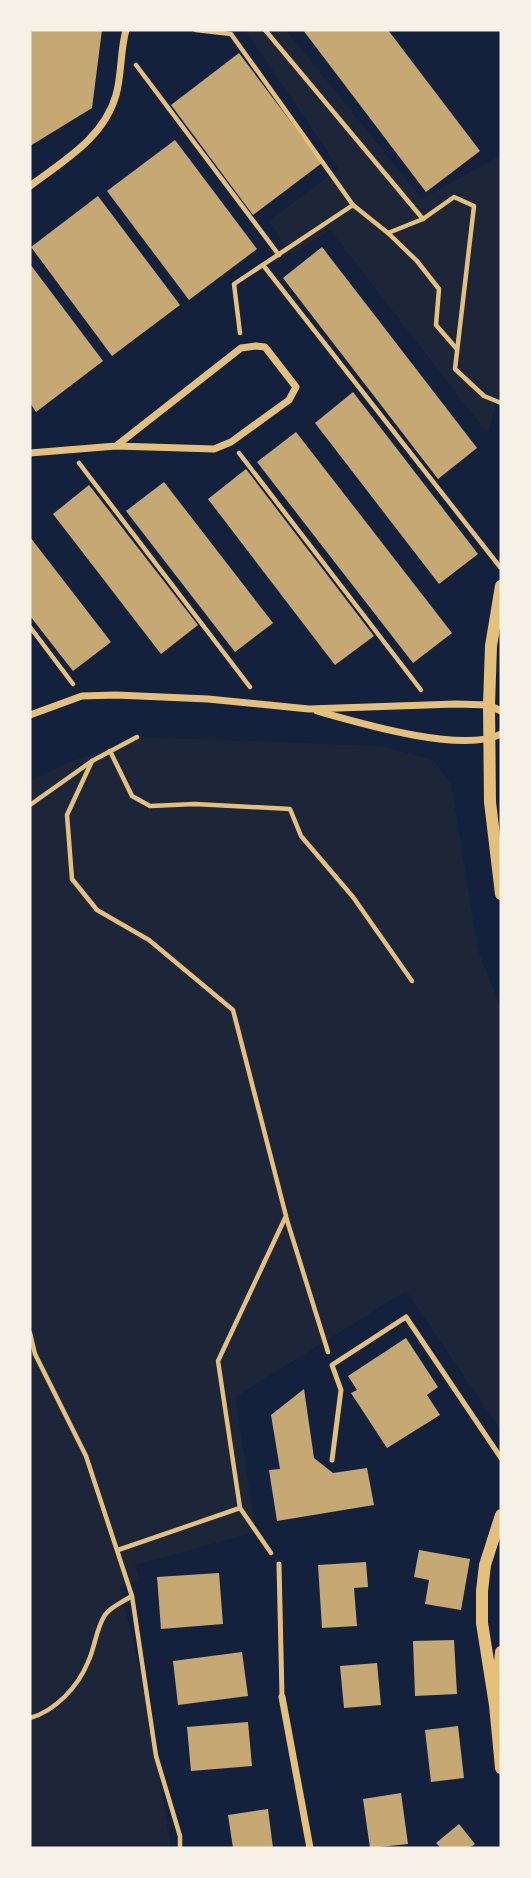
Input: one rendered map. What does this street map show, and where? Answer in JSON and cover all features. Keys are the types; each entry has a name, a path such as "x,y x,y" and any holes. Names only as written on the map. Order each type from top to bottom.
{"street":[{"path":"30,186 81,148 105,120 116,95 126,30"},
{"path":"30,453 116,446 214,449 231,443 289,400 296,387 265,347 256,345 241,348 116,446"},
{"path":"501,586 491,646 495,737 490,802 501,894"},
{"path":"30,715 82,696 156,696 309,709 432,705 495,708"},
{"path":"309,709 403,733 443,739 495,737"},
{"path":"501,1516 485,1565 482,1591 482,1623 495,1705 501,1768"},
{"path":"495,1705 501,1651"},
{"path":"282,1697 310,1848"}],"lane":[{"path":"332,1460 341,1391 332,1366 406,1317 501,1458"},
{"path":"279,1564 282,1697"}],"path":[{"path":"196,30 231,34 353,205 417,261 439,289 436,325 457,349"},
{"path":"265,30 423,219"},
{"path":"122,46 279,254"},
{"path":"388,233 423,219 454,197 474,206 455,369 484,396 501,403"},
{"path":"241,348 234,284 353,205"},
{"path":"263,265 501,569"},
{"path":"231,443 432,705"},
{"path":"69,450 263,704"},
{"path":"30,627 82,696"},
{"path":"30,805 92,761 137,737"},
{"path":"110,751 132,796 150,806 195,804 290,809 301,836 353,897 412,981"},
{"path":"92,761 67,815 72,879 97,910 149,940 233,1010 286,1216 332,1366"},
{"path":"279,1564 240,1508 218,1361 286,1216"},
{"path":"30,1333 35,1354 86,1456 132,1596 156,1756 180,1836 180,1848"},
{"path":"118,1550 240,1508"},
{"path":"30,1718 44,1714 58,1703 76,1682 88,1664 105,1614 132,1596"}],"shaded area":[{"path":"245,30 286,30 422,199 499,156 501,159 501,385 488,434 330,230 291,255 269,221 339,168"},
{"path":"137,737 382,746 433,760 451,784 478,950 501,1009 501,1430 406,1291 235,1397 256,1532 135,1565 140,1582 122,1584 120,1590 147,1700 171,1848 30,1848 30,781 63,765"}],"building":[{"path":"30,30 102,30 92,108 30,146"},
{"path":"303,30 388,30 480,151 426,192"},
{"path":"239,53 322,163 253,215 171,105"},
{"path":"175,140 257,249 189,300 107,191"},
{"path":"98,196 180,305 112,356 31,247"},
{"path":"322,247 477,448 438,479 283,278"},
{"path":"30,264 103,361 36,412 30,403"},
{"path":"353,392 478,554 439,584 315,423"},
{"path":"296,432 452,633 413,663 257,462"},
{"path":"246,469 374,636 335,665 208,499"},
{"path":"164,482 273,623 235,652 126,511"},
{"path":"89,485 198,625 161,654 53,514"},
{"path":"30,537 111,642 73,671 30,616"},
{"path":"406,1338 438,1387 427,1395 440,1415 387,1448 351,1393 357,1390 348,1376"},
{"path":"304,1389 314,1458 333,1473 367,1468 374,1505 277,1521 269,1470 280,1469 271,1415"},
{"path":"419,1550 470,1559 461,1610 425,1604 429,1580 414,1577"},
{"path":"366,1562 368,1587 354,1588 357,1626 322,1628 318,1565"},
{"path":"219,1573 223,1624 161,1629 157,1577"},
{"path":"454,1640 457,1694 415,1696 413,1641"},
{"path":"242,1652 248,1696 178,1705 173,1661"},
{"path":"377,1663 381,1705 344,1708 340,1666"},
{"path":"248,1722 252,1766 191,1771 187,1727"},
{"path":"458,1726 464,1778 431,1782 425,1730"},
{"path":"401,1793 408,1844 370,1848 363,1799"},
{"path":"268,1809 273,1848 233,1848 228,1815"},
{"path":"459,1824 475,1844 469,1848 441,1848 436,1843"}]}
